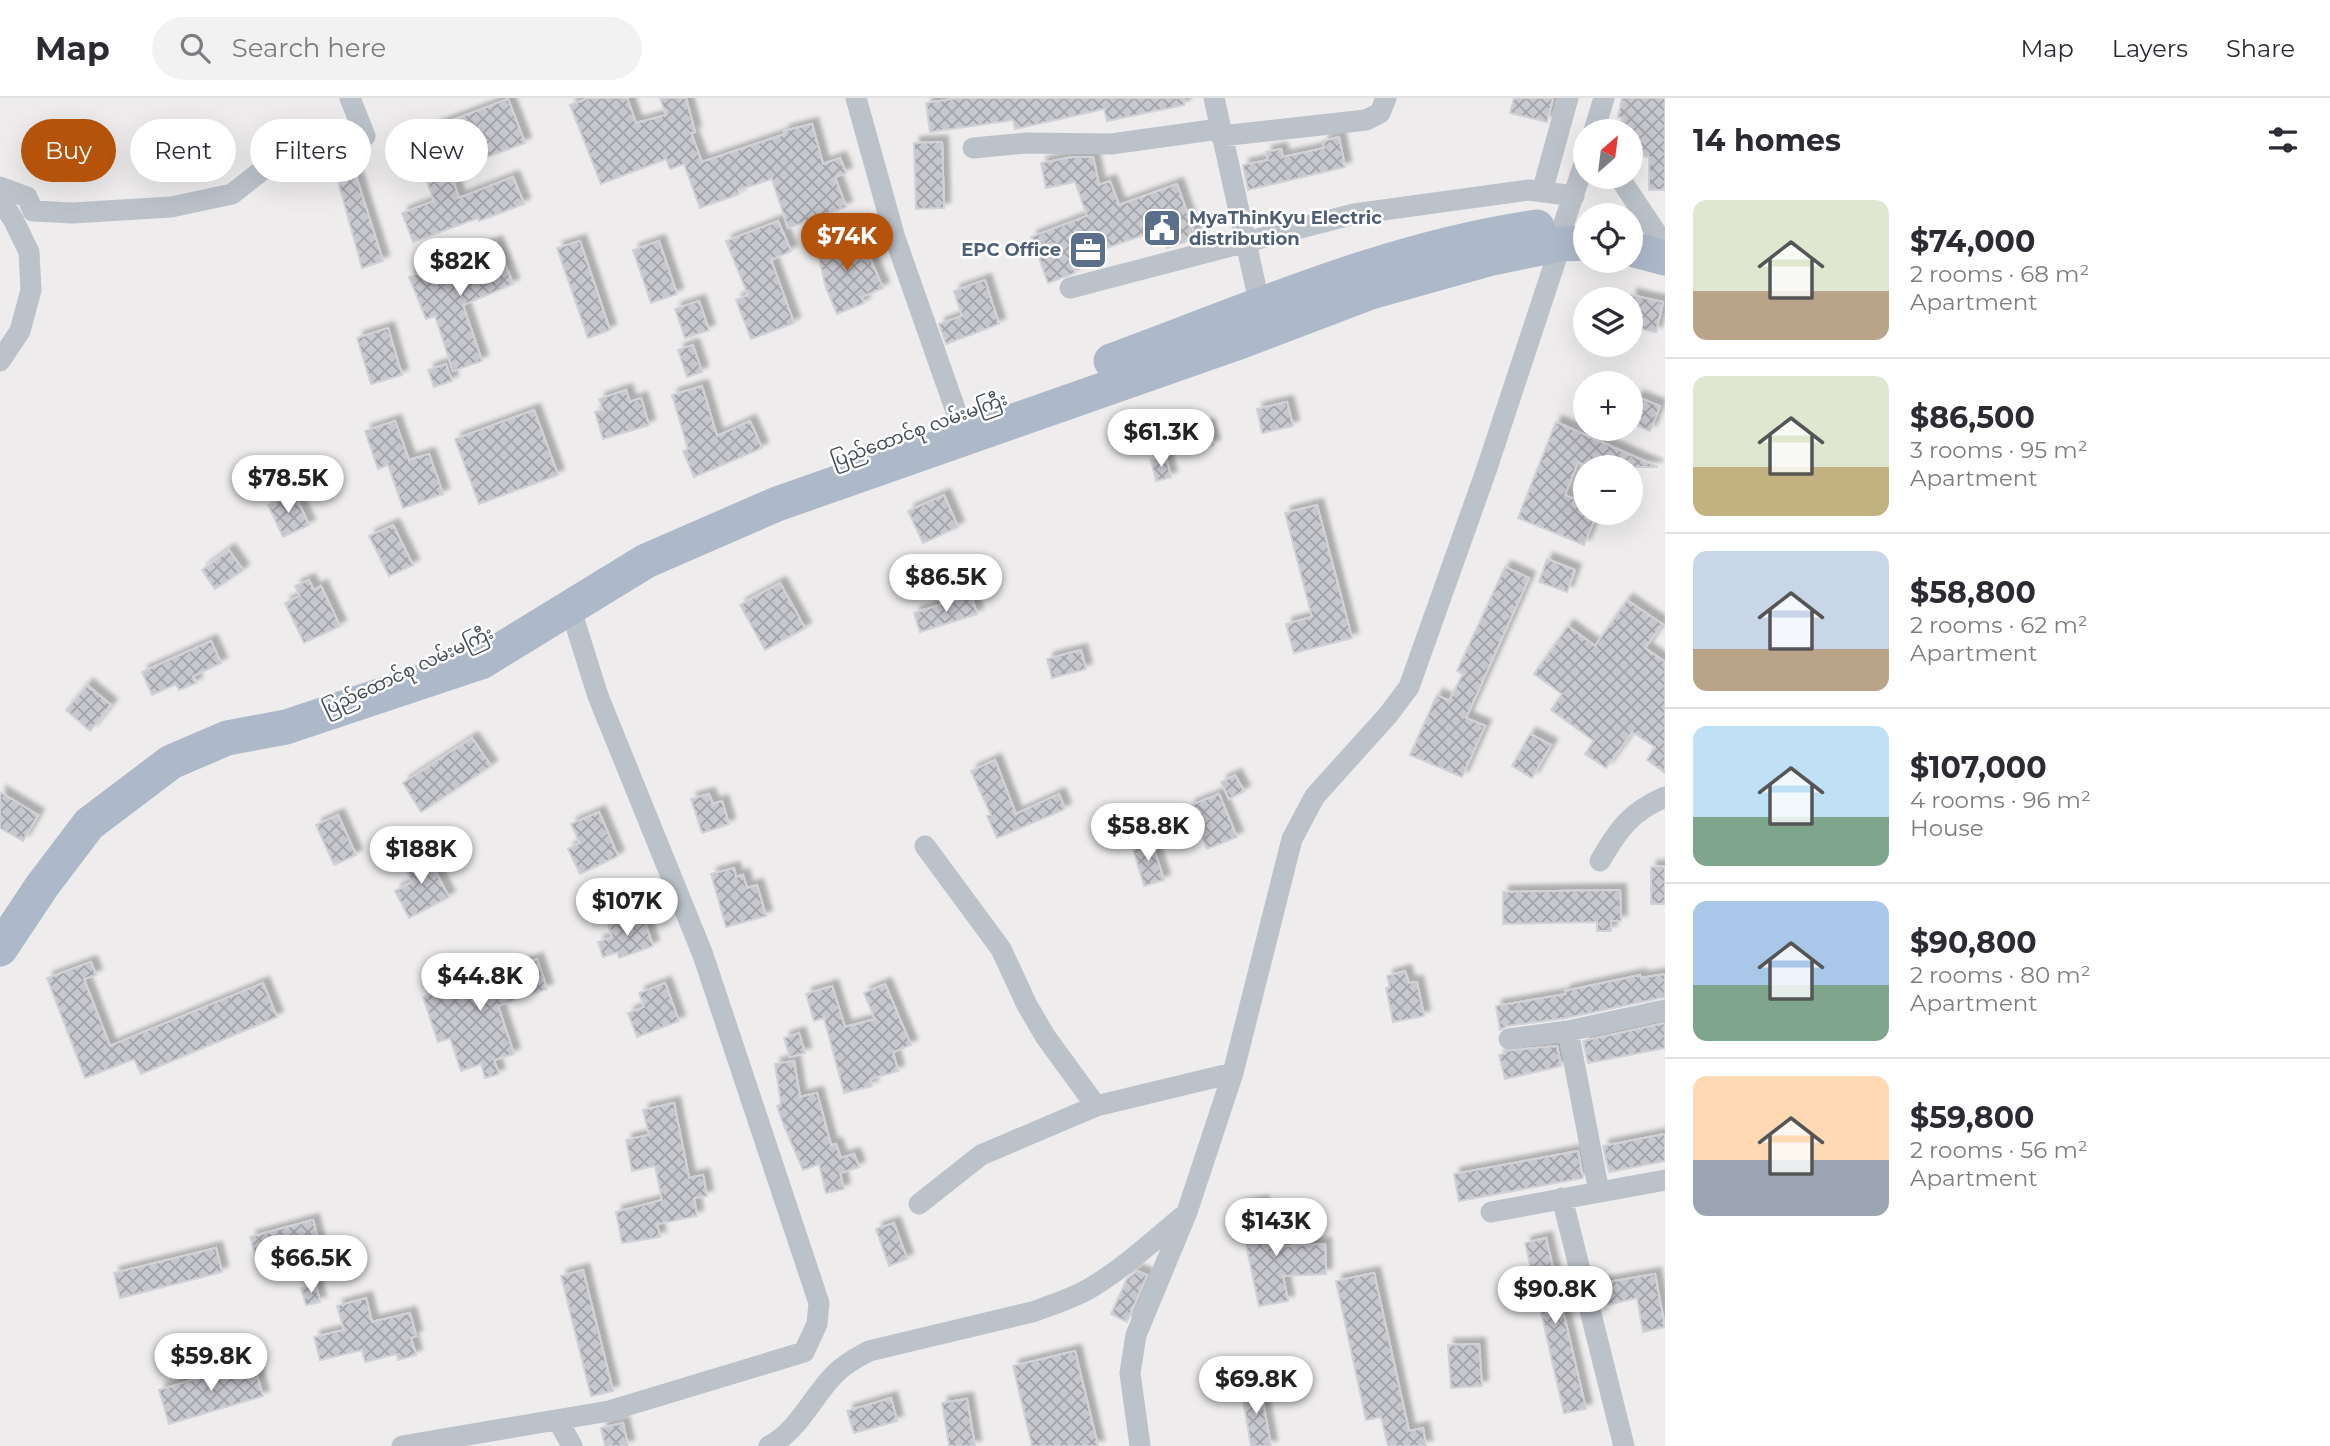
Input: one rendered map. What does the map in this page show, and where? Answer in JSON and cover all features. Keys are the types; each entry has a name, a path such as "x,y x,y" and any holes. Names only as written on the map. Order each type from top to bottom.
{"main road":[{"name":"ပြည်ထောင်စု လမ်းမကြီး","path":"286,727 468,647 695,514 768,485 1397,256 1489,234 1573,226"},
{"path":"0,949 41,886 89,824 171,762 227,738 286,727 481,662 646,561 777,503 1242,341 1371,292 1492,258 1573,226"}],"street":[{"path":"0,187 27,197 33,211 73,213 171,206 232,194 275,160 363,132 350,98"},
{"path":"856,98 895,238 958,417"},
{"path":"1214,98 1260,306"},
{"path":"973,148 1026,143 1111,144 1366,120 1380,113 1386,98"},
{"path":"1542,192 1568,98"},
{"path":"1598,119 1604,98"},
{"path":"1625,189 1650,241"},
{"path":"1070,288 1354,214 1529,190 1542,192 1573,225"},
{"path":"0,199 15,221 29,252 31,290 20,331 0,361"},
{"path":"1140,1446 1130,1373 1136,1335 1187,1212 1233,1073 1292,839 1315,796 1388,715 1409,687 1573,229"},
{"path":"410,1445 609,1411 804,1352 817,1324 819,1303 703,955 598,696 570,607"},
{"path":"1600,861 1618,831 1646,805 1665,797"},
{"path":"925,846 1002,949 1027,1005 1045,1036 1097,1106"},
{"path":"1509,1039 1568,1031 1665,1010"},
{"path":"1568,1031 1599,1192"},
{"path":"919,1204 981,1155 1097,1106 1233,1073"},
{"path":"1491,1212 1665,1180"},
{"path":"1562,1198 1624,1446"},
{"path":"769,1446 801,1418 833,1376 852,1360 869,1351 1032,1312 1058,1303 1102,1280 1132,1259 1187,1212"},
{"path":"558,1420 572,1446"}],"building":[{"path":"589,98 627,98 636,123 666,115 660,98 686,98 695,132 691,133 702,162 785,134 784,131 812,124 823,164 840,158 846,173 835,177 846,207 788,228 772,179 738,190 739,194 700,208 684,164 670,169 666,159 601,184 570,105"},
{"path":"959,98 1184,98 1184,105 1107,121 1104,109 1015,129 1013,120 930,132 926,103"},
{"path":"1514,98 1553,98 1547,122 1510,113"},
{"path":"1622,98 1665,98 1665,190 1649,190 1649,157 1643,156 1643,119 1618,117"},
{"path":"508,99 525,143 488,157 488,119 455,119"},
{"path":"1339,137 1345,167 1248,190 1243,165 1268,160 1266,152 1281,149 1283,157 1324,148 1323,141"},
{"path":"942,142 944,208 916,209 914,143"},
{"path":"1073,157 1093,157 1099,185 1110,181 1119,205 1177,184 1196,238 1167,248 1160,229 1070,261 1075,273 1048,283 1031,237 1087,216 1075,182 1046,188 1041,163"},
{"path":"513,177 524,204 413,242 402,213 434,201 427,182 454,182 459,198"},
{"path":"338,182 358,182 383,261 362,268"},
{"path":"778,221 791,251 771,260 794,323 751,339 736,300 748,295 726,241"},
{"path":"855,235 862,259 869,256 883,288 861,297 864,303 837,314 826,288 816,246"},
{"path":"580,241 610,330 588,338 557,248"},
{"path":"659,241 677,294 651,303 633,250"},
{"path":"496,242 513,284 463,305 482,361 453,371 435,316 426,319 409,277"},
{"path":"985,280 999,324 946,344 939,324 962,316 954,291"},
{"path":"1643,298 1663,302 1656,332 1643,329"},
{"path":"699,301 709,330 685,338 675,309"},
{"path":"388,328 402,375 371,384 357,338"},
{"path":"693,345 702,372 687,377 678,350"},
{"path":"446,364 452,381 434,387 428,370"},
{"path":"702,386 717,436 750,421 762,448 694,477 683,451 688,449 672,395"},
{"path":"626,390 630,402 641,398 649,425 603,439 595,412 603,410 599,399"},
{"path":"1643,399 1660,406 1650,431 1643,428"},
{"path":"1287,402 1293,426 1262,433 1257,409"},
{"path":"534,410 558,475 479,504 455,439"},
{"path":"395,421 409,460 429,454 443,494 403,508 388,465 378,469 365,431"},
{"path":"1556,422 1573,430 1573,441 1599,441 1631,455 1573,455 1573,475 1565,495 1573,498 1573,525 1592,525 1584,545 1518,518"},
{"path":"1208,425 1214,445 1175,455 1169,435"},
{"path":"1166,457 1171,477 1156,481 1151,460"},
{"path":"1643,460 1658,467 1643,467"},
{"path":"294,493 309,525 283,537 268,505"},
{"path":"944,495 958,527 923,543 908,511"},
{"path":"1317,505 1352,638 1294,653 1286,624 1312,617 1285,513"},
{"path":"393,525 413,565 389,576 369,536"},
{"path":"229,550 243,570 215,589 202,570"},
{"path":"1547,559 1575,570 1567,592 1539,582"},
{"path":"1505,567 1529,578 1466,718 1485,726 1462,777 1410,755 1437,695 1449,701 1463,674 1457,671"},
{"path":"309,580 314,590 321,586 340,626 304,643 285,603 300,596 295,586"},
{"path":"780,583 805,628 765,650 740,605"},
{"path":"971,595 977,614 920,632 914,613"},
{"path":"1627,600 1662,624 1645,648 1665,662 1665,773 1647,760 1655,747 1632,732 1606,768 1585,754 1594,741 1551,710 1562,694 1534,674 1568,626 1595,646"},
{"path":"211,641 221,663 193,676 196,683 179,690 176,684 152,695 142,672"},
{"path":"1081,650 1086,669 1052,678 1047,659"},
{"path":"87,685 111,705 90,731 66,710"},
{"path":"1530,734 1551,745 1532,778 1512,766"},
{"path":"472,738 491,766 421,812 403,783"},
{"path":"995,760 1016,814 1059,794 1065,809 997,838 987,816 991,815 971,771"},
{"path":"1235,775 1244,791 1229,799 1221,782"},
{"path":"0,792 38,815 23,841 0,828"},
{"path":"709,794 713,804 722,801 729,824 702,833 691,799"},
{"path":"1219,794 1237,837 1207,849 1189,806"},
{"path":"599,812 618,856 580,874 568,849 580,843 571,824"},
{"path":"338,815 356,855 334,865 316,825"},
{"path":"1151,840 1164,880 1144,886 1132,846"},
{"path":"424,850 449,897 409,918 395,891 412,882 402,862"},
{"path":"1665,866 1665,904 1651,904 1651,867"},
{"path":"734,868 736,877 743,875 747,888 757,885 766,916 726,927 711,874"},
{"path":"1620,890 1621,921 1611,921 1611,931 1597,931 1597,922 1503,924 1503,892"},
{"path":"642,914 653,946 619,958 618,952 603,957 598,942 612,937 608,925"},
{"path":"537,959 547,989 498,1006 514,1054 494,1060 499,1074 485,1078 481,1064 461,1071 450,1038 438,1042 423,997 429,995 425,981 450,973 454,987"},
{"path":"91,962 96,975 84,979 110,1046 263,983 277,1017 141,1074 134,1059 85,1078 47,978"},
{"path":"1405,971 1409,983 1417,982 1424,1016 1393,1022 1386,988 1390,987 1387,976"},
{"path":"1665,974 1665,997 1566,1018 1507,1026 1500,1030 1496,1006 1566,994 1565,991 1640,975 1641,978"},
{"path":"665,983 679,1021 637,1037 628,1013 644,1007 639,993"},
{"path":"885,984 911,1045 893,1052 898,1071 870,1079 872,1086 844,1093 824,1018 814,1021 806,994 832,986 845,1027 875,1019 864,993"},
{"path":"1665,1023 1665,1048 1588,1063 1583,1041"},
{"path":"799,1033 805,1053 790,1057 784,1038"},
{"path":"1557,1046 1561,1066 1505,1079 1499,1055 1505,1054 1504,1051"},
{"path":"794,1061 800,1097 817,1093 831,1145 836,1144 841,1158 854,1154 859,1167 840,1173 844,1189 826,1193 819,1164 803,1170 784,1126 777,1106 781,1104 775,1064"},
{"path":"674,1103 689,1178 703,1175 707,1196 694,1198 697,1216 657,1224 660,1237 622,1243 616,1212 662,1200 655,1166 632,1171 626,1140 649,1135 643,1110"},
{"path":"1665,1134 1665,1161 1609,1172 1603,1146"},
{"path":"1578,1151 1583,1178 1459,1201 1454,1174"},
{"path":"1262,1202 1271,1247 1325,1244 1326,1274 1283,1276 1288,1301 1259,1306 1238,1207"},
{"path":"313,1220 320,1248 258,1264 250,1237"},
{"path":"894,1223 907,1259 889,1266 876,1229"},
{"path":"1546,1238 1586,1409 1564,1413 1525,1243"},
{"path":"216,1248 222,1272 120,1298 114,1273"},
{"path":"583,1270 613,1391 591,1396 561,1276"},
{"path":"1137,1271 1147,1275 1127,1322 1111,1314 1127,1279"},
{"path":"1374,1273 1409,1431 1423,1428 1426,1446 1388,1446 1381,1417 1366,1420 1336,1281"},
{"path":"1655,1274 1665,1327 1643,1332 1637,1298 1603,1306 1597,1284"},
{"path":"316,1285 320,1302 306,1305 301,1288"},
{"path":"366,1298 372,1322 410,1313 416,1336 411,1338 416,1355 398,1360 397,1354 365,1362 362,1350 320,1360 314,1337 344,1330 337,1306"},
{"path":"1479,1344 1482,1386 1451,1388 1448,1345"},
{"path":"1075,1351 1098,1446 1032,1446 1013,1366"},
{"path":"253,1362 263,1396 169,1424 159,1390"},
{"path":"1260,1385 1271,1446 1251,1446 1241,1388"},
{"path":"891,1398 897,1421 854,1433 847,1411"},
{"path":"967,1399 975,1446 949,1446 942,1403"},
{"path":"623,1423 628,1446 605,1446 601,1428"}],"place":[{"name":"MyaThinKyu Electric distribution","path":"1162,228"},
{"name":"EPC Office","path":"1088,250"}]}
